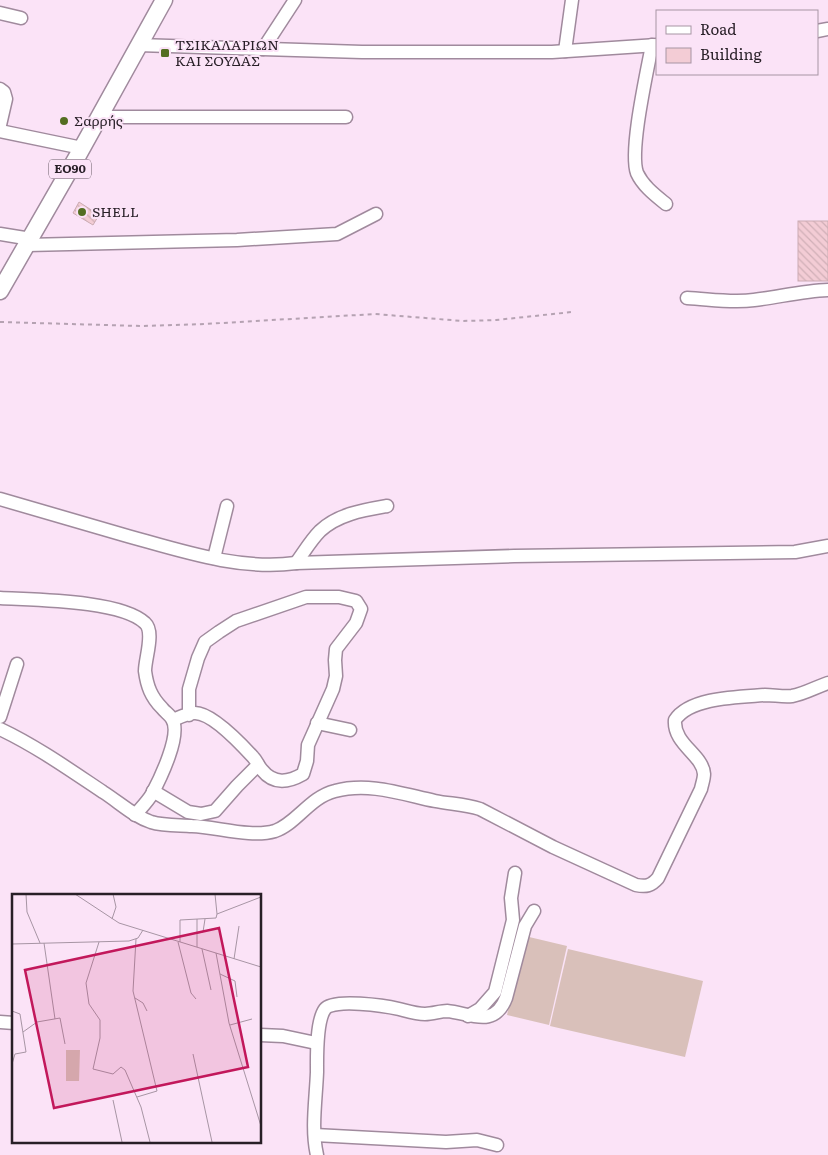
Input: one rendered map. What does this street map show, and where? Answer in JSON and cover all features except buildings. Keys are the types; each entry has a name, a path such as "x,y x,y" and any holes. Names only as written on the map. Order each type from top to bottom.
{"main road":[{"name":"ΕΟ90","path":"0,291 164,0"}],"street":[{"path":"263,49 295,0"},
{"path":"565,51 572,0"},
{"path":"0,14 21,18"},
{"path":"138,45 362,52 565,51 654,45 635,150 637,171 644,184 666,204"},
{"path":"0,89 4,92 6,99 0,125"},
{"path":"98,117 346,117"},
{"path":"0,131 82,148"},
{"path":"0,234 29,242 237,240 336,234 376,214"},
{"path":"687,298 728,301 753,300 811,290 828,290"},
{"path":"0,499 156,544 214,558 251,564 279,565 296,562 514,556 750,551 795,552 828,546"},
{"path":"214,558 227,506"},
{"path":"296,562 320,531 334,520 356,512 387,506"},
{"path":"173,720 189,715 195,713 208,716 254,758 270,778 284,782 293,780 303,774 307,761 308,745 333,689 336,676 336,649 356,623 361,610 356,600 339,597 306,597 236,621 219,632 205,642 198,658 189,689 189,715"},
{"path":"0,598 88,604 120,611 144,623 149,629 145,669 148,687 153,699 173,720 176,731 164,770 154,791 135,815"},
{"path":"0,717 17,664"},
{"path":"0,729 14,735 59,762 135,815 152,822 202,826 241,832 275,831 322,796 332,792 356,788 386,790 440,802 468,805 480,809 553,847 636,886 648,886 653,884 658,878 701,789 703,780 703,768 676,734 674,720 678,715 684,710 702,702 765,695 791,696 828,682"},
{"path":"317,723 350,730"},
{"path":"154,791 188,812 201,814 216,811 258,765"},
{"path":"472,1016 496,992 513,920 511,898 515,873"},
{"path":"317,1155 315,1134 316,1043 322,1014 328,1005 388,1008 426,1014 450,1011 472,1016 493,1014 504,1005 525,926 534,911"},
{"path":"261,1035 284,1036 316,1043"},
{"path":"315,1134 446,1142 478,1140 497,1145"}],"path":[{"path":"0,322 141,326 375,314 463,321 496,320 572,312"}],"shaded area":[{"path":"525,936 567,946 549,1025 507,1015"},
{"path":"568,949 703,981 685,1057 550,1026"}],"place":[{"name":"ΤΣΙΚΑΛΑΡΙΩΝ ΚΑΙ ΣΟΥΔΑΣ","path":"165,53"},
{"name":"Σαρρής","path":"64,121"},
{"name":"SHELL","path":"82,212"}]}
